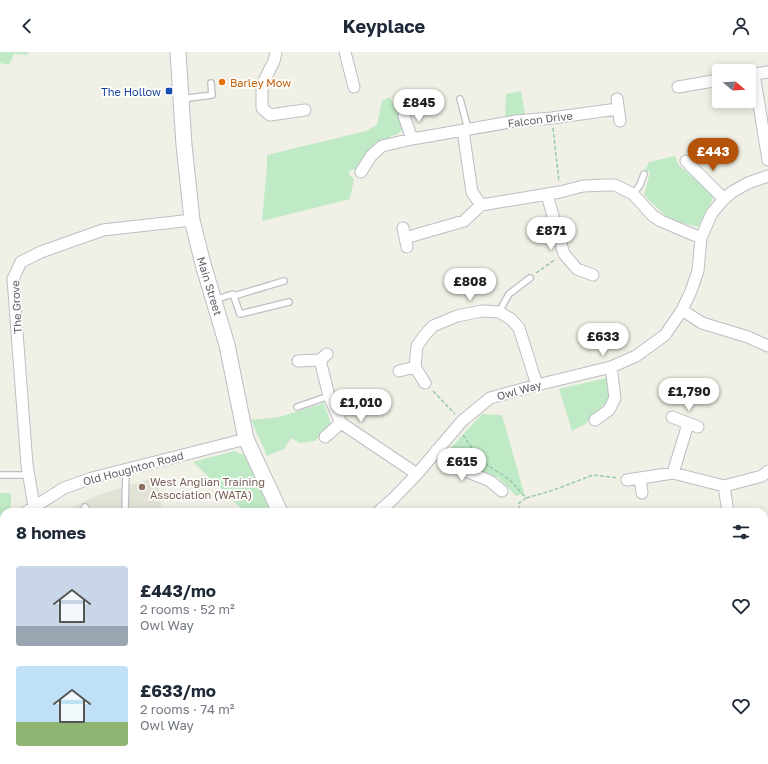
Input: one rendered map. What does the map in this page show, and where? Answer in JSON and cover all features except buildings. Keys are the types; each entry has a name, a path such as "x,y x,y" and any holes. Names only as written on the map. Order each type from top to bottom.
{"highway":[{"path":"442,764 451,764"}],"main road":[{"name":"Main Street","path":"178,52 184,145 192,220 203,264 228,345 246,439 278,508"}],"street":[{"path":"276,52 274,61 262,85 262,108 270,115 305,110"},
{"path":"345,52 354,87"},
{"path":"756,74 768,72"},
{"path":"678,87 712,81"},
{"path":"756,96 768,160"},
{"name":"Falcon Drive","path":"361,172 371,156 382,146 412,139 516,121 552,118 617,104 620,121"},
{"path":"404,116 412,139"},
{"path":"466,130 472,192 481,205"},
{"path":"686,161 724,199"},
{"name":"Owl Way","path":"383,508 417,474 459,424 490,398 610,367 636,356 664,335 682,310 698,271 702,238 712,213 732,192 748,183 768,176"},
{"path":"405,238 464,221 481,205 547,195 582,186 606,185 615,185 633,194 653,216 661,221 702,238"},
{"path":"547,195 564,254 576,269 593,275"},
{"name":"The Grove","path":"30,508 29,475 13,279 21,262 40,252 103,230 192,220"},
{"path":"682,310 702,323 748,337 768,346"},
{"path":"425,382 415,367 417,346 433,326 457,316 482,311 499,312 511,319 519,328 537,385"},
{"path":"298,361 324,357 330,396 341,423 417,474"},
{"path":"399,371 415,367"},
{"path":"595,420 609,410 615,398 610,367"},
{"path":"672,417 694,426 673,473"},
{"path":"324,437 341,423"},
{"name":"Old Houghton Road","path":"33,508 64,488 92,478 246,439"},
{"path":"437,450 468,472 490,481 502,491"},
{"path":"627,480 673,473 724,486 762,476 768,471"},
{"path":"640,478 642,493"},
{"path":"724,486 727,508"}],"lane":[{"path":"181,99 212,95 211,83"},
{"path":"460,99 466,130"},
{"path":"633,194 640,185 644,174"},
{"path":"499,312 509,294 530,278"},
{"path":"214,300 233,294 234,296 284,281"},
{"path":"234,296 240,314 289,302"},
{"path":"297,407 330,396"},
{"path":"125,508 126,469"},
{"path":"0,475 29,475"}],"path":[{"path":"552,118 560,192"},
{"path":"530,278 564,254"},
{"path":"425,382 459,424 480,460 510,480 526,498"},
{"path":"520,508 519,503 526,498 551,491 593,475 627,480"}],"shaded area":[{"name":"West Anglian Training Association (WATA)","path":"156,477 161,508 72,508 95,496"}],"green space":[{"path":"0,52 28,52 27,55 14,54 9,65 0,63"},
{"path":"521,91 525,114 505,117 506,94"},
{"path":"390,97 402,123 402,130 397,135 390,136 391,139 378,142 357,169 350,170 349,175 354,179 350,199 262,221 267,155 366,131 377,125 382,101"},
{"path":"675,156 678,164 714,197 698,227 670,220 644,195 650,172 645,170 649,162"},
{"path":"606,378 610,398 585,424 572,431 559,389"},
{"path":"324,403 331,424 315,441 300,443 291,438 284,449 267,456 251,420 279,417"},
{"path":"482,414 502,415 524,493 516,496 499,478 473,469 447,452"},
{"path":"234,451 247,456 268,508 241,508 193,462"},
{"path":"0,493 11,493 10,508 0,508"}],"place":[{"name":"Barley Mow","path":"222,82"},
{"name":"The Hollow","path":"169,91"},
{"name":"West Anglian Training Association (WATA)","path":"142,487"}]}
